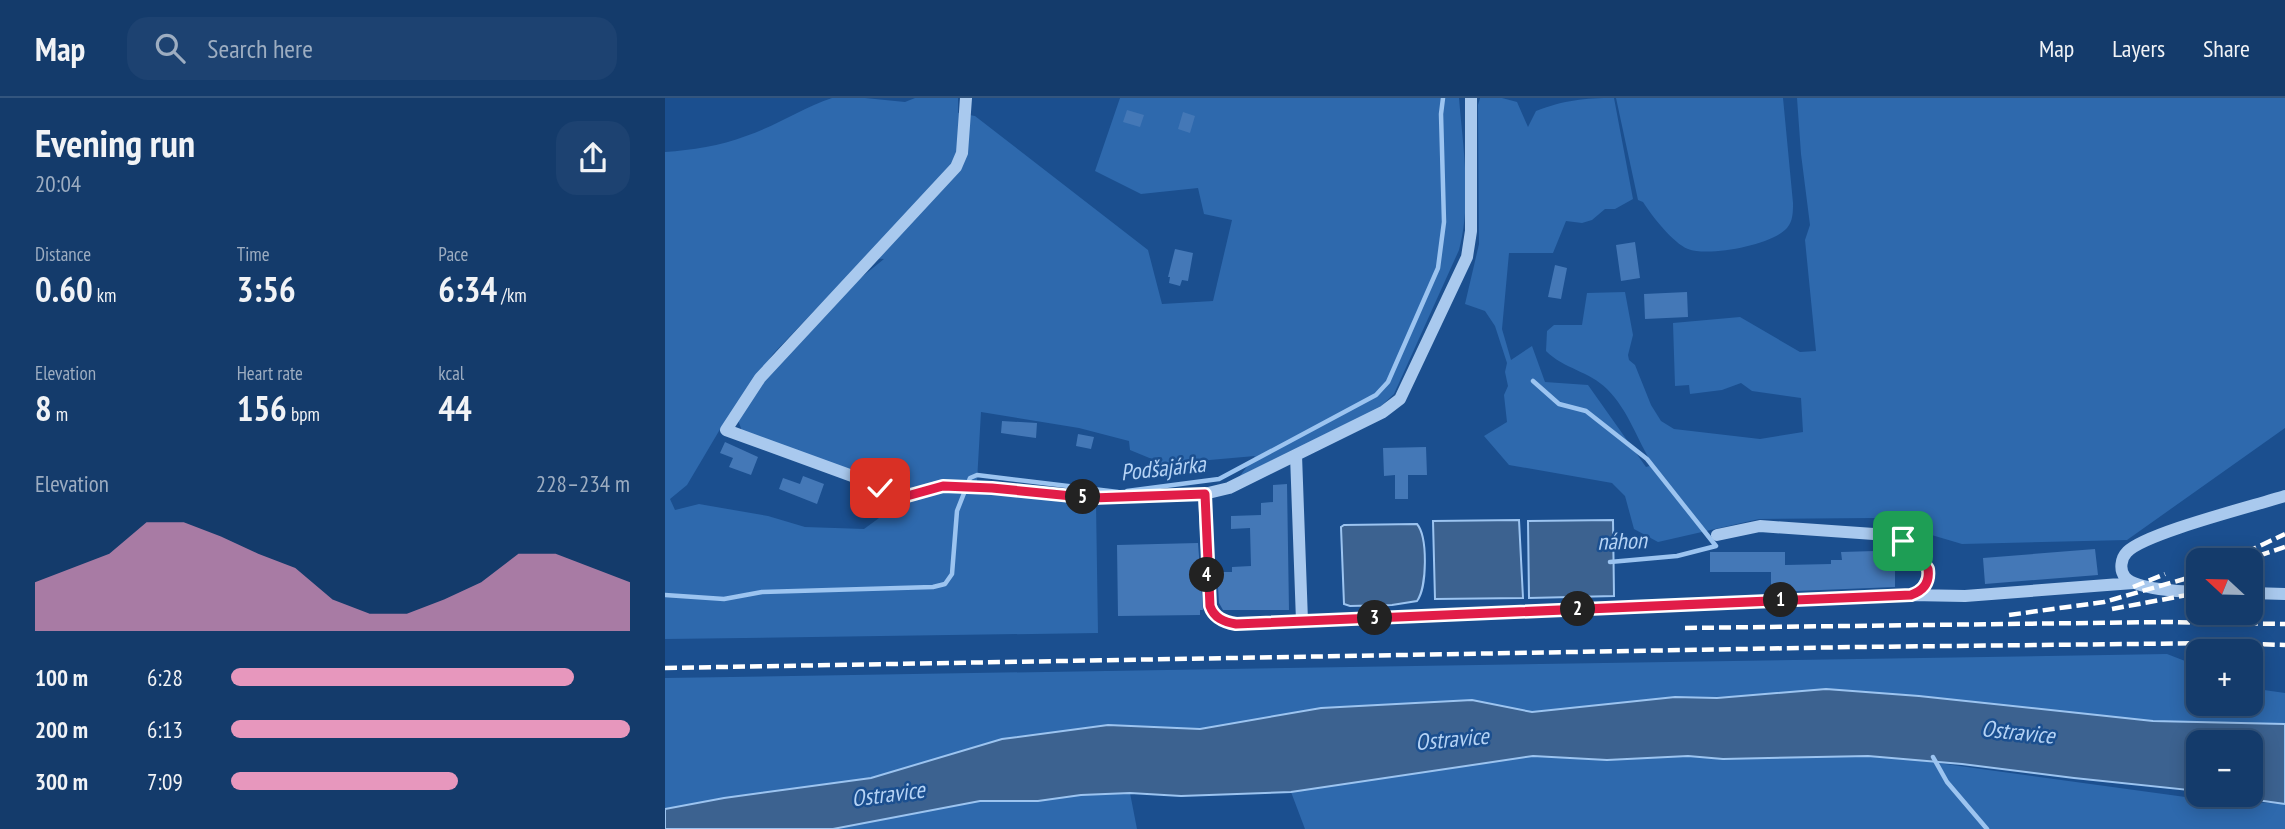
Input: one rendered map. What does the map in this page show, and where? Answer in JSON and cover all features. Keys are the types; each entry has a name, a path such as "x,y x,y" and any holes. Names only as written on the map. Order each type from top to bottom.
{"street":[{"path":"966,98 962,153 956,167 760,379 726,430 907,496 943,486 1092,498 1205,494 1229,488 1383,412 1400,399 1449,297 1471,243 1471,98"},
{"path":"1296,455 1303,621"},
{"path":"1205,494 1208,597 1212,611 1221,620 1236,624 1911,595 1965,596 2133,583 2186,592"},
{"path":"2133,583 2122,572 2121,561 2137,544 2285,496"},
{"path":"1717,535 1760,526 1888,535 1913,547 1928,569 1927,583 1911,595"},
{"path":"2263,593 2285,594"}],"shaded area":[{"path":"832,98 905,102 915,98 958,98 958,113 975,116 1148,250 1162,304 1213,301 1232,220 1204,214 1198,188 1141,194 1095,171 1120,98 1459,98 1466,194 1459,250 1394,394 1379,408 1239,477 1255,456 1164,464 1130,450 1129,441 1079,428 981,412 977,481 946,482 905,491 742,431 738,420 761,383 842,293 884,259 870,258 773,354 719,431 687,485 670,499 675,510 699,504 768,516 805,527 864,529 905,499 943,490 975,490 1096,503 1098,633 665,639 665,152 706,147 736,139"},
{"path":"1480,98 1502,98 1517,102 1528,127 1536,111 1546,107 1575,100 1614,98 1633,199 1615,209 1605,209 1592,220 1582,223 1566,221 1553,253 1509,253 1502,329 1511,360 1532,346 1545,382 1588,385 1646,467 1653,465 1615,398 1600,383 1546,351 1547,331 1554,325 1582,325 1587,293 1625,292 1633,335 1629,360 1635,365 1651,405 1661,421 1674,429 1760,439 1803,432 1801,398 1752,391 1741,383 1722,390 1690,394 1689,385 1675,386 1673,323 1740,317 1800,352 1816,351 1805,240 1810,225 1797,98 2285,98 2285,428 2127,540 1962,544 1874,518 1759,519 1658,542 1634,529 1625,496 1612,483 1509,465 1484,436 1507,422 1504,395 1508,386 1505,372 1507,363 1495,326 1485,311 1465,304 1479,244"},
{"path":"1616,98 1783,98 1793,203 1792,219 1787,228 1768,240 1740,248 1698,251 1682,246 1663,228 1643,202 1638,200"},
{"path":"2167,654 2186,661 2186,716 2263,716 2263,690 2285,693 2285,724 2153,721 1919,696 1675,697 1532,712 1472,700 1321,708 1200,729 1108,725 1002,739 871,778 665,809 665,678"},
{"path":"1533,756 1607,760 1688,756 1723,759 1868,756 1901,758 2186,797 2186,807 2263,807 2263,803 2285,804 2285,829 1305,829 1291,792"},
{"path":"1130,793 1137,829 833,829 980,801 1038,801 1081,795"}],"water":[{"path":"1519,520 1523,598 1435,599 1433,521"},
{"path":"1613,520 1614,596 1529,598 1528,521"},
{"path":"1417,524 1423,540 1425,562 1423,585 1417,601 1392,605 1344,604 1341,527"},
{"name":"Ostravice","path":"1826,689 2153,721 2285,724 2285,804 2263,801 2263,730 2186,730 2186,790 1868,756 1723,759 1688,756 1607,760 1533,756 1291,792 1181,796 1130,793 1081,795 1038,801 980,801 833,829 665,829 665,809 871,778 1002,739 1108,725 1200,729 1321,708 1472,700 1532,712 1675,697 1717,698"}],"building":[{"path":"1127,110 1144,115 1140,127 1123,122"},
{"path":"1183,112 1195,116 1190,133 1178,129"},
{"path":"1635,242 1640,278 1621,281 1616,245"},
{"path":"1175,249 1193,253 1188,281 1182,280 1180,286 1169,283 1168,277"},
{"path":"1555,265 1567,268 1561,299 1548,297"},
{"path":"1687,292 1688,317 1645,319 1644,294"},
{"path":"1002,421 1037,423 1036,438 1001,433"},
{"path":"1078,434 1094,437 1091,449 1076,446"},
{"path":"725,442 758,457 751,475 729,467 733,458 720,453"},
{"path":"1426,447 1427,475 1408,475 1408,499 1395,499 1395,475 1384,476 1383,448"},
{"path":"803,476 824,484 817,504 779,489 783,478 800,484"},
{"path":"1287,484 1289,610 1223,610 1219,603 1217,572 1232,572 1232,567 1251,566 1250,528 1231,529 1231,516 1261,515 1261,503 1273,502 1273,485"},
{"path":"1198,543 1203,610 1200,610 1200,615 1118,616 1117,545"},
{"path":"2095,549 2098,575 1985,584 1983,558"},
{"path":"1875,551 1875,554 1895,553 1895,587 1771,592 1771,572 1710,572 1710,552 1785,552 1785,565 1831,564 1831,560 1842,560 1841,552"}],"waterway":[{"name":"Podšajárka","path":"1127,491 1219,479 1376,395 1388,382 1438,268 1444,222 1441,114 1443,98"},
{"name":"náhon","path":"1533,381 1559,404 1586,411 1647,459 1716,546 1677,556 1610,562"},
{"name":"Podšajárka","path":"665,595 724,599 762,592 933,587 945,584 952,574 957,511 970,478 977,475 1118,492"},
{"path":"1933,757 1947,782 1987,829"}],"railway":[{"path":"2255,548 2285,534"},
{"path":"2263,554 2285,547"},
{"path":"2133,587 2165,574"},
{"path":"2009,615 2104,602 2186,578"},
{"path":"2112,609 2186,595"},
{"path":"1685,628 2167,622 2285,624"},
{"path":"665,668 1856,647 2222,643 2285,645"}],"route":[{"path":"880,488 907,496 943,486 1092,498 1205,494 1210,606 1221,620 1236,624 1911,595 1921,590 1929,575 1926,565 1913,547 1903,541"}]}
